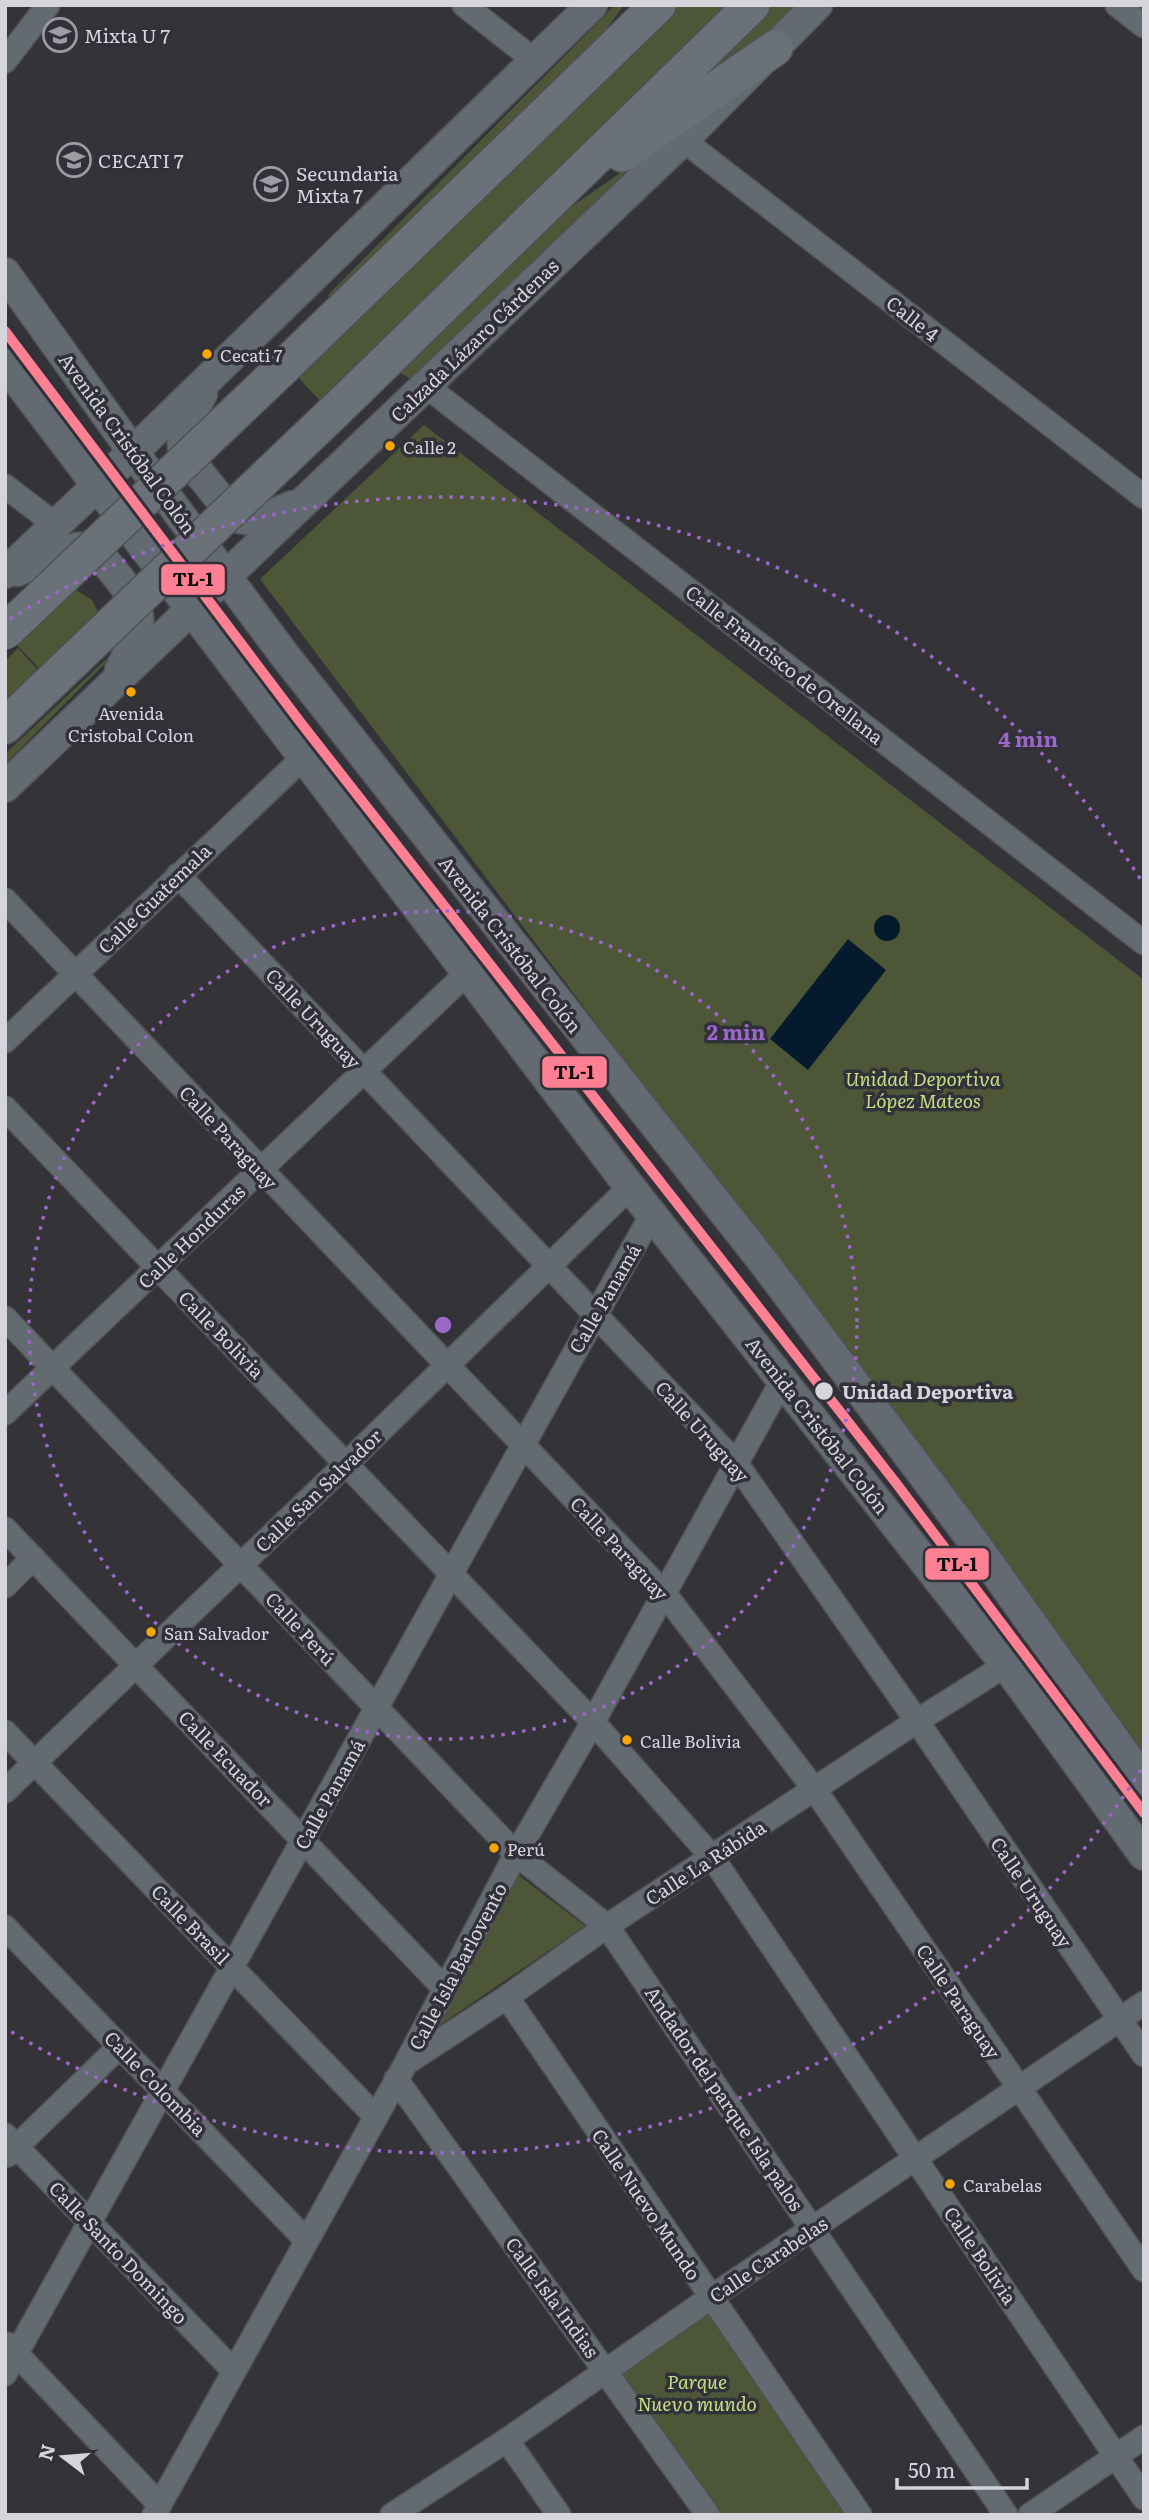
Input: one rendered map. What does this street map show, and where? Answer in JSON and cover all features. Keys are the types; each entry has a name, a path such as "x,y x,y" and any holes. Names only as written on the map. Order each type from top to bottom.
{"highway":[{"path":"579,82 635,5"},
{"path":"5,632 658,5"},
{"path":"17,714 336,410 752,5"},
{"path":"536,215 775,48"}],"main road":[{"path":"5,574 592,5"},
{"name":"Calzada Lázaro Cárdenas","path":"5,787 683,140 817,5"},
{"name":"Avenida Cristóbal Colón","path":"5,273 133,452 286,657 765,1264 973,1541 1144,1781"},
{"name":"Avenida Cristóbal Colón","path":"5,364 630,1187 1006,1665 1144,1855"},
{"path":"212,375 182,438 184,454 234,516 241,519 260,517 302,503"},
{"path":"65,442 76,444 98,436 106,414"},
{"path":"5,574 73,548 85,548 99,554 133,594 137,607 135,636 112,685"},
{"path":"226,654 256,650 286,657"}],"street":[{"path":"5,61 48,5"},
{"path":"464,5 534,60"},
{"path":"1117,5 1144,26"},
{"name":"Calle 4","path":"683,140 1144,497"},
{"name":"Calle Francisco de Orellana","path":"426,386 1144,943"},
{"path":"5,486 57,525"},
{"name":"Calle Guatemala","path":"5,1041 304,757"},
{"name":"Calle Uruguay","path":"178,875 736,1463 917,1721 1144,2055"},
{"name":"Calle Paraguay","path":"5,900 664,1593 815,1790 1144,2270"},
{"name":"Calle Honduras","path":"5,1413 468,972"},
{"name":"Calle Bolivia","path":"5,1108 593,1722 712,1857 1144,2498"},
{"name":"Calle San Salvador","path":"5,1791 630,1187"},
{"name":"Calle Panamá","path":"5,2374 11,2348 90,2223 652,1214"},
{"name":"Calle Perú","path":"5,1318 242,1563 516,1854 607,1926"},
{"name":"Calle Isla Barlovento","path":"157,2510 376,2117 516,1854 593,1722 782,1381"},
{"name":"Calle Ecuador","path":"5,1529 445,1989"},
{"path":"5,1586 33,1558"},
{"name":"Calle La Rábida","path":"401,2071 607,1926 1006,1665"},
{"name":"Calle Brasil","path":"5,1732 376,2117"},
{"name":"Andador del parque Isla palos","path":"607,1926 1006,2515"},
{"name":"Calle Colombia","path":"5,1927 306,2240"},
{"name":"Calle Nuevo Mundo","path":"506,1997 860,2515"},
{"name":"Calle Carabelas","path":"403,2512 1017,2087 1144,2003"},
{"path":"9,2146 120,2046"},
{"name":"Calle Isla Indias","path":"401,2071 708,2515"},
{"name":"Calle Santo Domingo","path":"9,2146 90,2223 233,2370"},
{"path":"11,2348 157,2510"},
{"path":"1030,2515 1144,2437"},
{"path":"507,2440 559,2515"}],"green space":[{"path":"615,5 624,5 575,72 335,306 328,295"},
{"path":"676,5 734,5 323,404 295,374"},
{"path":"769,5 806,5 630,136"},
{"path":"666,141 410,379 397,370 545,225"},
{"name":"Unidad Deportiva López Mateos","path":"424,425 1144,980 1144,1753 1057,1632 260,579"},
{"path":"54,576 92,600 113,641 62,692 5,633"},
{"path":"148,620 5,764 5,754"},
{"path":"18,648 40,672 5,706 5,661"},
{"path":"517,1874 585,1926 434,2029"},
{"name":"Parque Nuevo mundo","path":"707,2311 847,2515 718,2515 618,2374"}],"water":[{"path":"887,915 896,919 900,928 896,937 887,941 878,937 874,928 878,919"},
{"path":"848,939 886,970 808,1070 770,1039"}],"transit line":[{"name":"TL-1","path":"5,331 301,723 896,1483 1144,1813"}],"place":[{"name":"Mixta U 7","path":"60,35"},
{"name":"CECATI 7","path":"74,160"},
{"name":"Secundaria Mixta 7","path":"271,184"},
{"name":"Cecati 7","path":"207,354"},
{"name":"Calle 2","path":"390,446"},
{"name":"Avenida Cristobal Colon","path":"131,692"},
{"name":"Unidad Deportiva","path":"824,1391"},
{"name":"San Salvador","path":"151,1632"},
{"name":"Calle Bolivia","path":"627,1740"},
{"name":"Perú","path":"494,1848"},
{"name":"Carabelas","path":"950,2184"}]}
